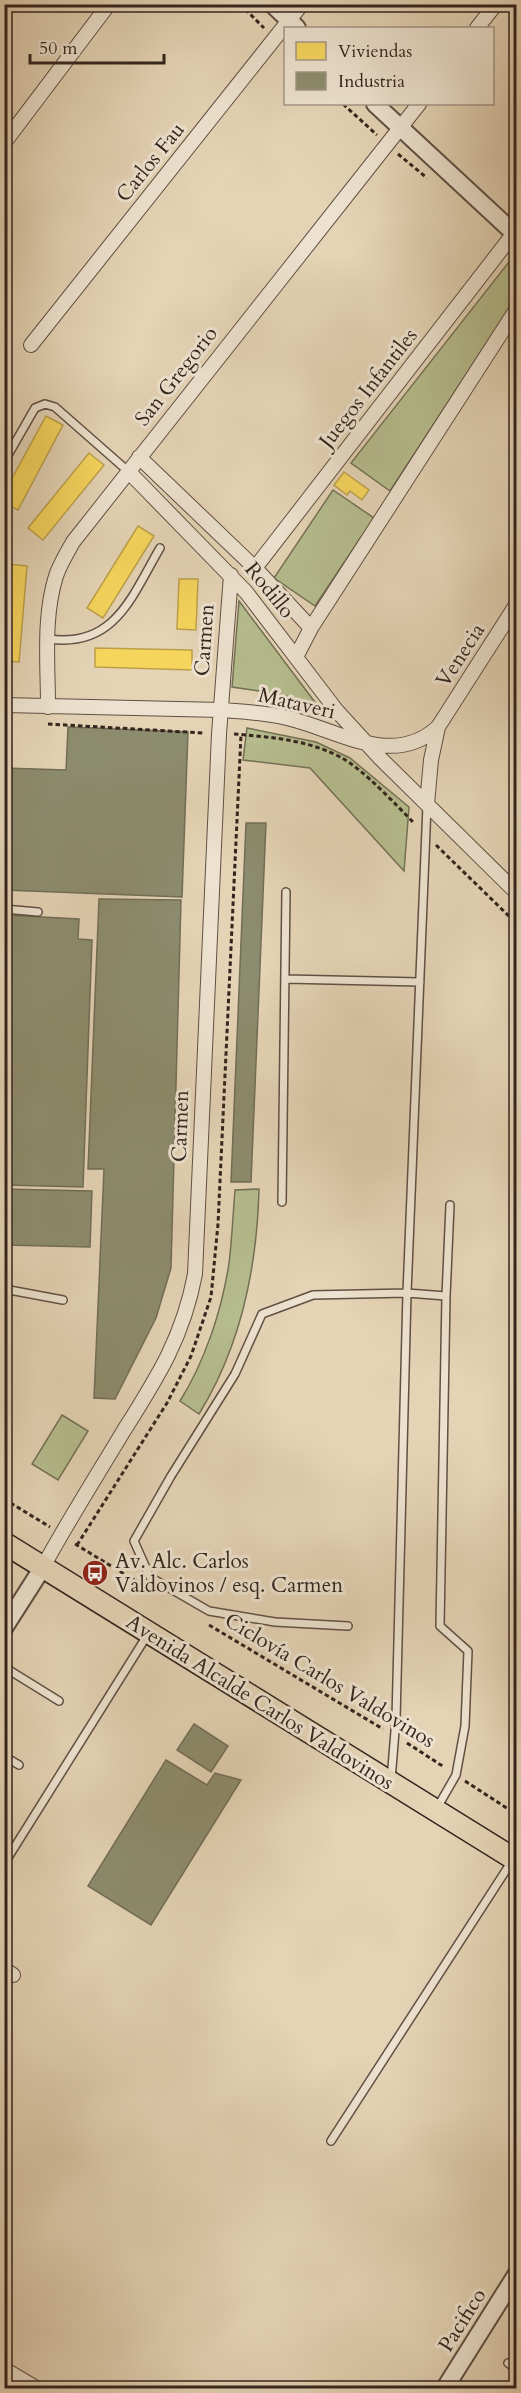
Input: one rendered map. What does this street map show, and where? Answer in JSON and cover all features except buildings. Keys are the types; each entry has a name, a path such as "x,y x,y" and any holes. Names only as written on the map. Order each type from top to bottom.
{"main road":[{"name":"Avenida Alcalde Carlos Valdovinos","path":"4,1543 515,1859"}],"street":[{"path":"4,143 109,4"},
{"path":"272,4 293,25"},
{"name":"Carlos Fau","path":"293,25 302,4"},
{"path":"478,27 496,4"},
{"name":"Carlos Fau","path":"31,345 284,36"},
{"path":"376,105 515,234"},
{"name":"San Gregorio","path":"48,707 51,595 57,574 73,542 418,105"},
{"name":"Juegos Infantiles","path":"255,568 515,234"},
{"path":"296,657 310,628 516,310"},
{"name":"Rodillo","path":"139,457 255,568 310,628"},
{"name":"Rodillo","path":"129,472 231,575 337,711 369,744"},
{"name":"Carmen","path":"4,1628 164,1367 184,1320 192,1288 197,1258 219,734 231,575"},
{"name":"Venecia","path":"369,744 387,747 408,745 424,738 438,727 516,605"},
{"name":"Mataveri","path":"4,705 221,710 283,717 369,744 516,892"},
{"name":"Venecia","path":"427,804 431,760 438,727"},
{"name":"Pacifico","path":"445,2388 516,2275"},
{"path":"4,2369 36,2388"}],"lane":[{"path":"4,462 35,408 45,404 55,407 129,472"},
{"path":"49,639 65,641 81,639 96,634 110,625 121,613 160,548"},
{"path":"391,1782 395,1737 407,1293 427,804"},
{"path":"282,1202 286,892"},
{"path":"4,909 38,912"},
{"path":"286,979 420,982"},
{"path":"436,1810 456,1775 465,1726 468,1651 440,1626 446,1296 450,1205"},
{"path":"4,1289 63,1300"},
{"path":"348,1626 275,1622 210,1611 150,1577 135,1541 171,1476 236,1374 262,1314 313,1295 407,1293 446,1296"},
{"path":"9,1856 149,1632"},
{"path":"4,1667 59,1701"},
{"path":"4,1756 19,1765"},
{"path":"331,2141 515,1859"},
{"path":"508,2363 516,2368"}],"path":[{"path":"38,723 219,734 306,742 344,759 380,789 516,923"},
{"path":"4,1499 149,1589"},
{"name":"Ciclovía Carlos Valdovinos","path":"200,1619 395,1737 516,1814"}],"green space":[{"path":"516,253 516,298 390,491 351,463"},
{"path":"333,490 374,518 315,606 274,578"},
{"path":"239,601 317,705 279,694 232,687"},
{"path":"247,728 316,742 350,758 409,807 404,871 310,768 243,760"},
{"path":"259,1189 255,1248 244,1306 226,1361 199,1414 180,1401 205,1352 222,1299 229,1263 235,1190"},
{"path":"62,1415 88,1431 58,1480 32,1464"}],"place":[{"name":"Av. Alc. Carlos Valdovinos / esq. Carmen","path":"95,1573"}]}
